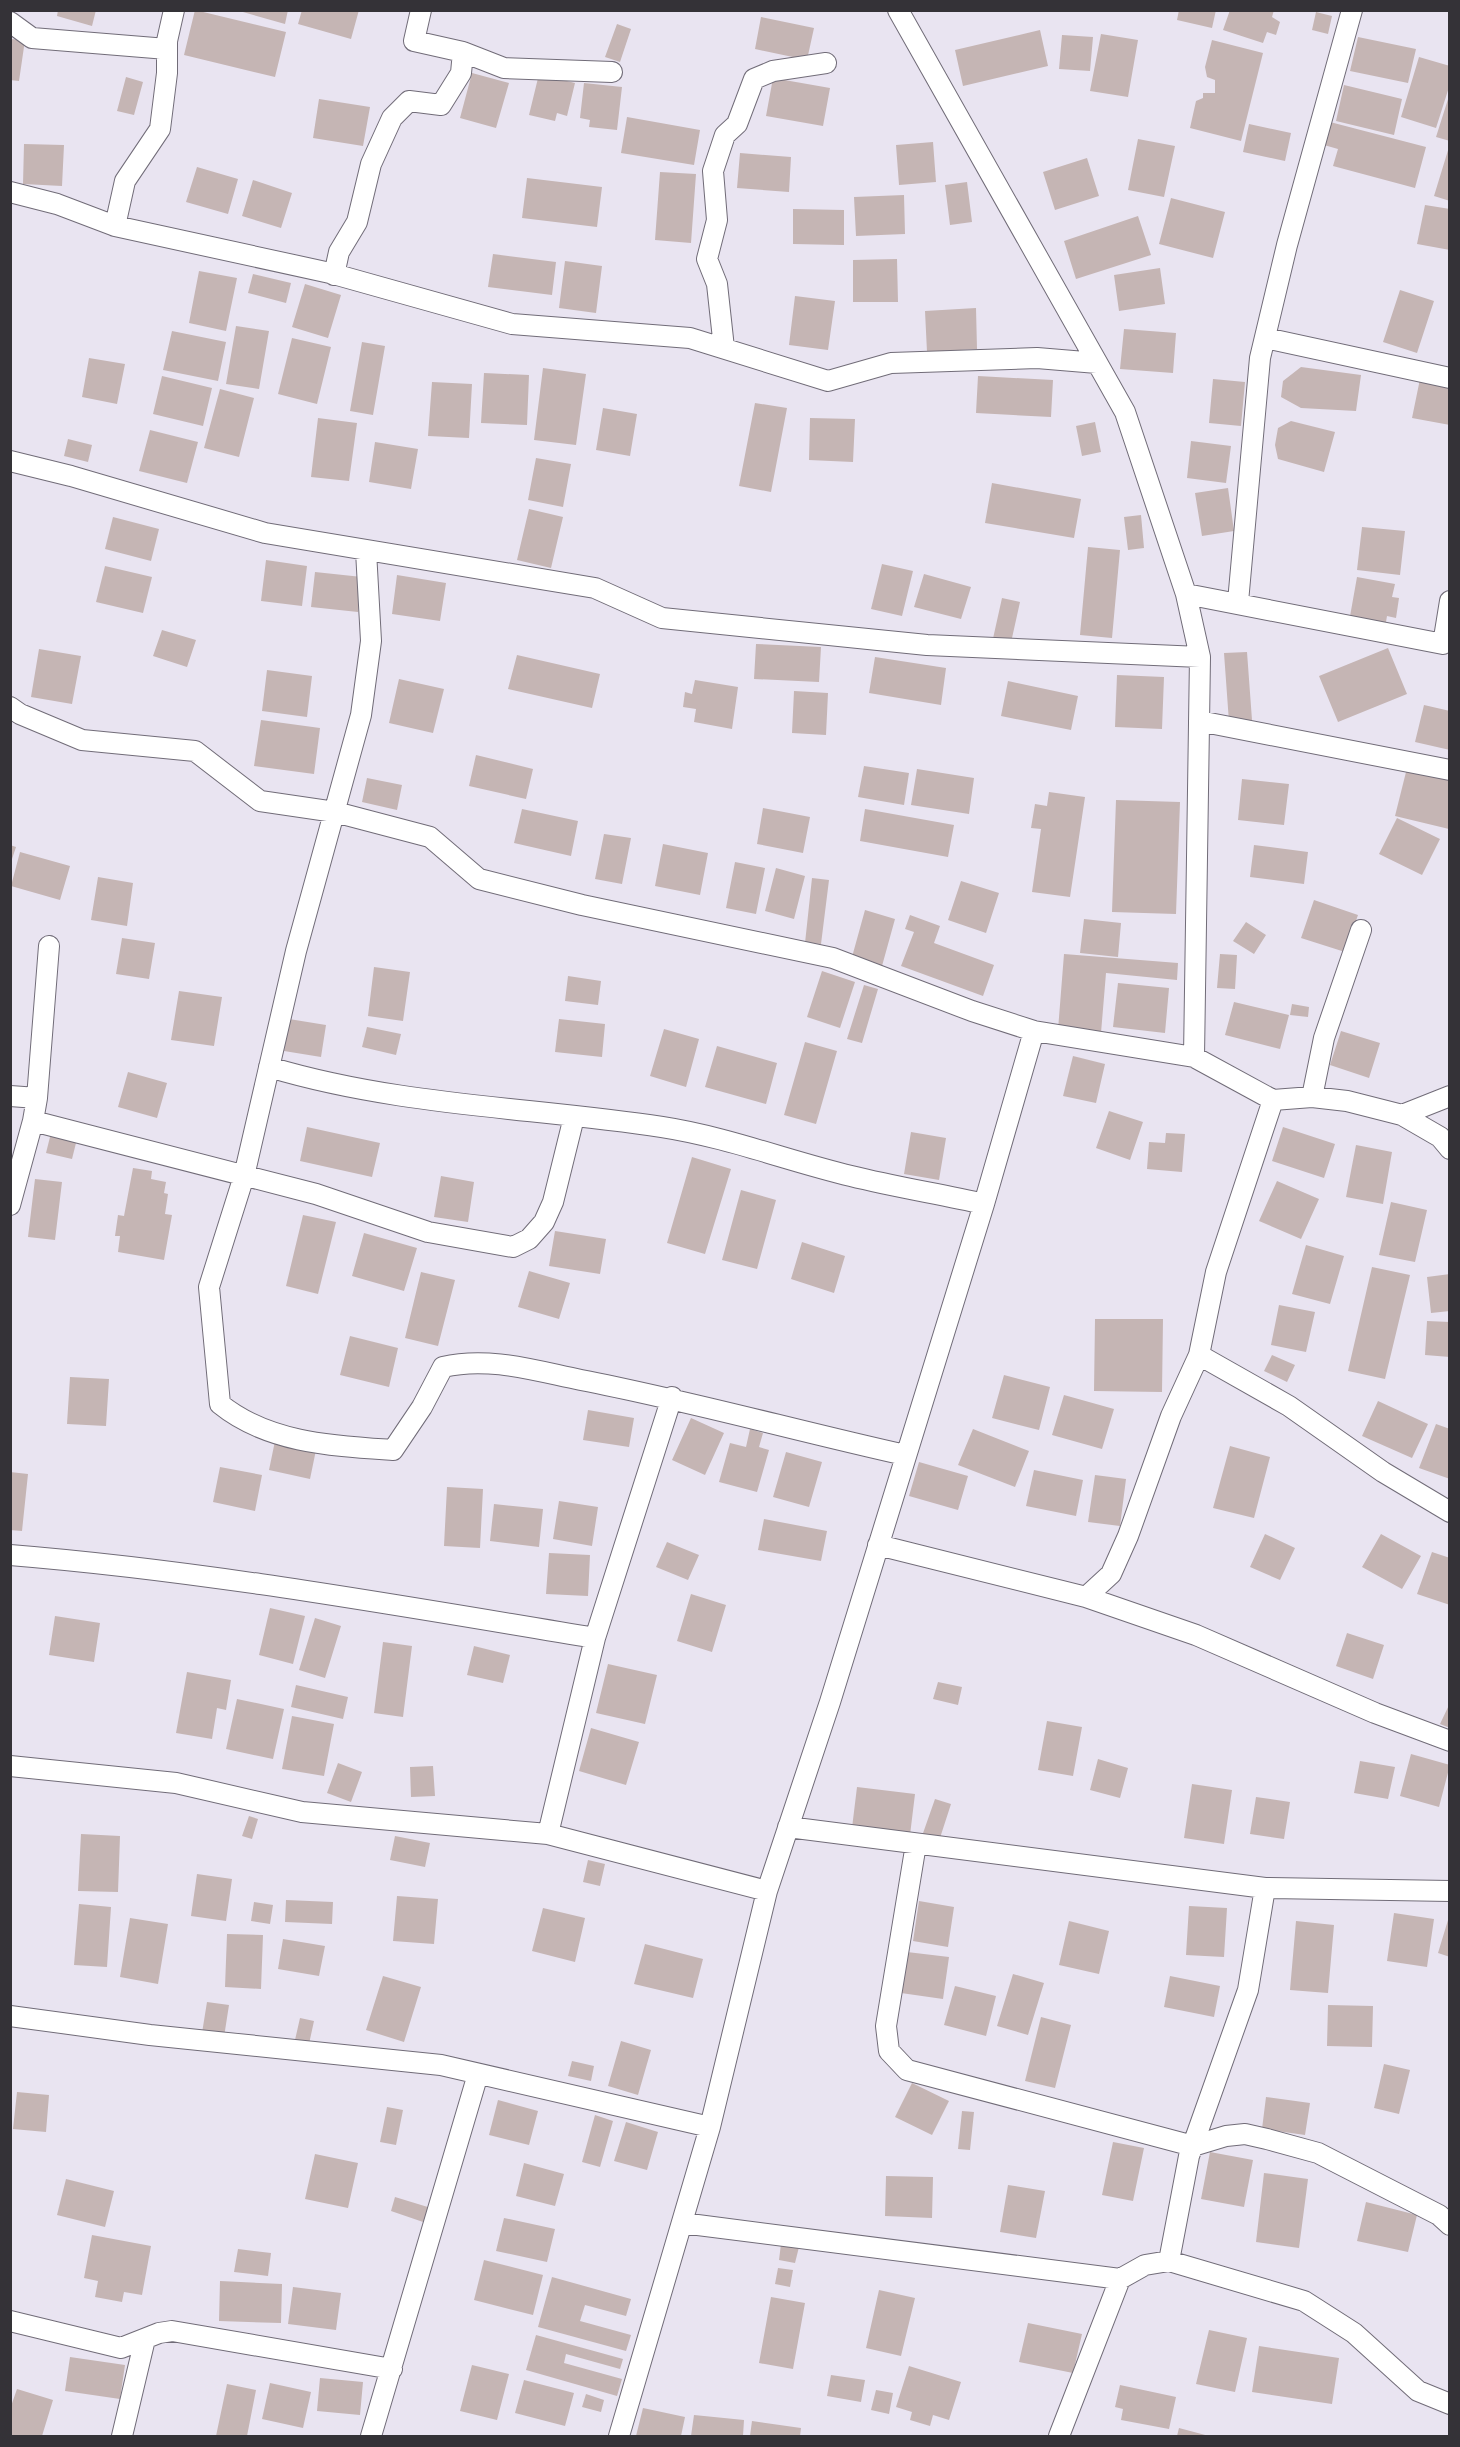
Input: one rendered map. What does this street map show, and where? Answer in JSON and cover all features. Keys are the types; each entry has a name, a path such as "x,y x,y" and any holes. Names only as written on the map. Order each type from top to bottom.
{"street":[{"path":"115,226 125,181 160,129 167,73 167,49 174,10"},
{"path":"421,10 414,41 463,52 504,68 612,72"},
{"path":"898,10 1125,412 1186,594 1200,657 1194,1057"},
{"path":"1238,602 1260,358 1287,245 1352,10"},
{"path":"10,22 32,38 167,49"},
{"path":"334,275 339,252 357,222 371,164 392,118 409,101 441,105 460,73 463,52"},
{"path":"724,348 717,284 707,258 717,220 713,171 725,135 737,124 754,79 773,71 826,63"},
{"path":"10,192 57,204 115,226 334,275 512,324 690,338 828,381 891,363 1036,358 1097,363"},
{"path":"1265,338 1449,378"},
{"path":"10,461 71,476 265,533 595,588 662,618 927,645 1200,657"},
{"path":"366,551 371,641 361,715 296,951 244,1176 209,1287 220,1404 257,1428 331,1446 393,1450 422,1407 442,1367 479,1361 672,1397 796,1430 905,1455"},
{"path":"1186,594 1238,602 1443,644 1449,601"},
{"path":"10,706 20,714 82,740 195,751 260,801 335,812 430,837 479,879 582,905 833,958 972,1011 1034,1031 1194,1057 1273,1100 1312,1097 1347,1101 1402,1115 1440,1137 1449,1149"},
{"path":"1199,721 1449,770"},
{"path":"1312,1097 1324,1038 1361,930"},
{"path":"10,1205 37,1098 49,946"},
{"path":"619,2436 710,2127 767,1892 984,1204 1034,1031"},
{"path":"269,1067 397,1096 462,1106 664,1128 768,1152 850,1176 984,1204"},
{"path":"10,1096 37,1098"},
{"path":"1402,1115 1449,1096"},
{"path":"1086,1597 1111,1574 1128,1536 1171,1416 1199,1355 1216,1272 1273,1100"},
{"path":"33,1121 316,1194 428,1232 513,1247 529,1239 543,1222 553,1202 574,1117"},
{"path":"1199,1355 1289,1406 1383,1472 1449,1512"},
{"path":"548,1834 595,1638 672,1397"},
{"path":"878,1545 1086,1597 1196,1635 1375,1713 1449,1741"},
{"path":"10,1555 103,1562 226,1578 595,1638"},
{"path":"10,1766 176,1783 302,1812 548,1834 767,1892"},
{"path":"788,1827 1264,1888 1449,1891"},
{"path":"916,1844 886,2026 889,2051 907,2070 1193,2146 1226,2136 1245,2134 1318,2153 1439,2215 1449,2225"},
{"path":"1169,2260 1193,2146 1248,1990 1264,1888"},
{"path":"10,2016 127,2032 441,2065 710,2127"},
{"path":"370,2436 392,2369 477,2074"},
{"path":"682,2223 1120,2279 1145,2265 1169,2260 1304,2301 1354,2333 1418,2391 1449,2404"},
{"path":"1059,2436 1120,2279"},
{"path":"10,2321 121,2348 172,2331 392,2369"},
{"path":"122,2436 145,2339"}],"building":[{"path":"58,10 96,10 92,26 57,16"},
{"path":"195,10 286,32 275,77 184,55"},
{"path":"236,10 288,10 285,24"},
{"path":"302,10 359,10 351,39 298,24"},
{"path":"1179,10 1216,10 1212,28 1177,20"},
{"path":"1230,10 1274,10 1272,17 1280,22 1276,35 1267,32 1263,43 1223,30"},
{"path":"1316,12 1332,16 1328,34 1312,30"},
{"path":"761,17 814,28 807,60 755,49"},
{"path":"617,24 631,29 620,62 605,57"},
{"path":"1040,30 1048,66 963,86 955,50"},
{"path":"1101,34 1138,40 1128,97 1090,91"},
{"path":"1062,35 1093,37 1090,71 1059,69"},
{"path":"1358,37 1416,49 1408,83 1350,71"},
{"path":"10,39 25,40 19,81 10,80"},
{"path":"1212,40 1263,53 1241,141 1190,128 1196,101 1203,98 1203,93 1215,93 1215,80 1207,77 1205,67"},
{"path":"1419,57 1450,66 1450,84 1436,128 1401,117"},
{"path":"472,73 509,83 496,128 460,118"},
{"path":"539,74 575,83 567,116 557,113 555,121 529,115"},
{"path":"126,77 143,82 134,115 117,111"},
{"path":"773,78 830,88 823,126 766,116"},
{"path":"584,83 622,87 617,130 589,127 590,120 580,118"},
{"path":"1344,85 1402,99 1394,135 1336,121"},
{"path":"1450,96 1450,141 1436,137"},
{"path":"319,99 370,107 363,146 313,138"},
{"path":"627,117 700,130 694,165 621,153"},
{"path":"1330,122 1426,147 1415,188 1333,166 1338,149 1324,145"},
{"path":"1249,124 1291,133 1285,161 1243,152"},
{"path":"1138,139 1175,146 1164,197 1128,190"},
{"path":"933,142 936,182 899,185 896,145"},
{"path":"24,144 64,145 62,186 23,184"},
{"path":"1450,147 1450,201 1434,196"},
{"path":"740,153 791,157 789,192 737,188"},
{"path":"1087,158 1099,196 1055,210 1043,172"},
{"path":"197,167 238,179 228,214 186,202"},
{"path":"660,172 696,174 691,243 655,240"},
{"path":"527,178 602,187 597,227 522,218"},
{"path":"253,180 292,193 281,228 242,216"},
{"path":"967,182 972,222 950,225 945,185"},
{"path":"904,195 905,234 856,236 854,197"},
{"path":"1171,198 1225,212 1213,258 1159,244"},
{"path":"1425,205 1450,209 1450,250 1417,244"},
{"path":"793,209 844,210 844,245 793,244"},
{"path":"1138,216 1151,255 1076,279 1064,241"},
{"path":"493,254 556,262 552,295 488,287"},
{"path":"897,259 898,302 853,302 853,260"},
{"path":"565,261 602,266 596,313 559,308"},
{"path":"1160,268 1165,304 1119,311 1114,275"},
{"path":"199,271 237,278 226,331 189,323"},
{"path":"253,274 291,283 286,303 248,293"},
{"path":"305,284 341,295 328,338 292,327"},
{"path":"1400,290 1434,301 1417,353 1383,342"},
{"path":"795,296 835,301 828,350 789,345"},
{"path":"976,308 977,349 927,352 925,311"},
{"path":"236,326 269,331 259,389 226,384"},
{"path":"1124,329 1176,333 1173,373 1120,369"},
{"path":"172,331 226,342 218,381 163,370"},
{"path":"292,338 331,347 317,404 278,394"},
{"path":"362,342 385,346 373,415 350,411"},
{"path":"89,358 125,364 117,404 82,397"},
{"path":"1301,367 1361,375 1356,411 1301,408 1281,397 1283,381"},
{"path":"543,368 586,374 576,445 534,440"},
{"path":"484,373 529,375 527,425 481,423"},
{"path":"162,376 212,388 203,426 153,414"},
{"path":"978,376 1053,380 1051,417 976,413"},
{"path":"1213,379 1245,382 1241,426 1209,423"},
{"path":"1420,379 1450,385 1450,425 1412,418"},
{"path":"432,382 472,384 469,438 428,436"},
{"path":"220,389 254,398 239,457 204,448"},
{"path":"755,403 787,408 771,492 739,486"},
{"path":"603,408 637,414 630,456 596,450"},
{"path":"318,418 357,423 349,481 311,477"},
{"path":"810,418 855,419 853,462 809,460"},
{"path":"1291,421 1335,432 1324,472 1278,459 1275,445 1278,428"},
{"path":"1095,422 1101,452 1082,456 1076,426"},
{"path":"150,430 198,442 187,483 139,471"},
{"path":"68,439 92,445 88,462 64,456"},
{"path":"1191,441 1231,446 1226,483 1187,478"},
{"path":"375,442 418,449 411,489 369,482"},
{"path":"536,458 571,464 563,507 528,500"},
{"path":"992,483 1081,499 1074,538 985,523"},
{"path":"1228,488 1234,531 1202,536 1195,493"},
{"path":"529,509 563,517 551,568 517,560"},
{"path":"1141,515 1144,548 1128,550 1124,517"},
{"path":"113,517 159,529 151,561 105,549"},
{"path":"1362,527 1405,531 1400,575 1357,570"},
{"path":"1088,547 1120,550 1112,638 1080,635"},
{"path":"266,560 307,566 302,606 261,601"},
{"path":"882,564 913,571 902,616 871,609"},
{"path":"105,566 152,577 143,613 96,602"},
{"path":"315,572 362,577 358,612 311,607"},
{"path":"924,574 971,587 961,619 914,607"},
{"path":"397,575 446,583 440,621 392,614"},
{"path":"1357,577 1395,584 1392,597 1399,598 1396,618 1387,616 1385,628 1349,622"},
{"path":"1002,598 1020,602 1010,647 992,643"},
{"path":"162,630 196,640 187,667 153,656"},
{"path":"756,644 821,647 819,682 754,679"},
{"path":"1388,648 1407,694 1338,722 1319,676"},
{"path":"39,649 81,656 72,704 31,697"},
{"path":"1247,652 1252,720 1229,722 1224,653"},
{"path":"517,655 600,674 592,708 508,689"},
{"path":"875,657 946,668 941,705 869,693"},
{"path":"267,670 312,676 307,717 262,711"},
{"path":"1117,675 1164,677 1162,729 1115,727"},
{"path":"399,679 444,689 433,733 389,723"},
{"path":"695,680 738,687 732,729 694,722 696,709 683,707 685,692 692,694"},
{"path":"1008,681 1078,696 1071,730 1001,716"},
{"path":"794,691 828,693 826,735 792,733"},
{"path":"1424,705 1450,711 1450,750 1415,742"},
{"path":"261,720 320,728 314,774 254,766"},
{"path":"476,755 533,769 526,799 469,786"},
{"path":"864,766 909,773 904,805 858,797"},
{"path":"1407,768 1450,778 1449,829 1395,816"},
{"path":"917,769 974,778 969,814 911,805"},
{"path":"367,778 402,785 397,810 362,802"},
{"path":"1242,779 1289,784 1284,825 1238,820"},
{"path":"1049,792 1085,797 1070,897 1032,892 1041,829 1031,828 1035,804 1047,806"},
{"path":"1116,800 1180,802 1176,914 1112,912"},
{"path":"763,808 810,817 803,853 757,844"},
{"path":"522,809 578,821 571,856 514,843"},
{"path":"865,809 954,825 948,857 860,841"},
{"path":"1397,818 1440,839 1422,875 1379,854"},
{"path":"604,834 631,838 622,884 595,879"},
{"path":"663,844 708,853 700,895 655,886"},
{"path":"10,845 16,847 11,862 10,862"},
{"path":"1254,845 1308,852 1304,884 1250,877"},
{"path":"20,852 70,866 60,900 11,886"},
{"path":"735,862 765,868 756,914 726,908"},
{"path":"776,868 805,876 794,919 765,911"},
{"path":"98,877 133,883 127,926 91,920"},
{"path":"812,878 829,880 821,944 805,943"},
{"path":"961,881 999,893 986,933 948,920"},
{"path":"1314,900 1358,915 1345,952 1301,938"},
{"path":"865,910 895,919 882,966 852,957"},
{"path":"910,915 940,926 934,943 994,965 983,996 901,966 914,932 905,929"},
{"path":"1084,919 1121,923 1118,957 1080,953"},
{"path":"1246,922 1266,935 1254,954 1233,941"},
{"path":"122,938 155,943 149,979 116,974"},
{"path":"1064,954 1178,963 1177,980 1106,973 1101,1033 1058,1030"},
{"path":"1220,954 1237,955 1235,989 1217,988"},
{"path":"374,967 410,972 403,1021 368,1016"},
{"path":"822,971 855,982 840,1028 807,1017"},
{"path":"568,976 601,981 598,1005 565,1001"},
{"path":"1118,983 1169,988 1165,1033 1113,1027"},
{"path":"864,985 878,989 862,1043 847,1039"},
{"path":"179,991 222,997 214,1046 171,1040"},
{"path":"1234,1002 1289,1015 1280,1049 1225,1035"},
{"path":"1292,1004 1309,1007 1308,1017 1290,1015"},
{"path":"289,1019 326,1025 321,1057 284,1051"},
{"path":"559,1019 605,1024 602,1057 555,1052"},
{"path":"367,1027 401,1034 396,1055 362,1047"},
{"path":"664,1029 699,1039 686,1087 650,1076"},
{"path":"1341,1031 1380,1043 1369,1078 1330,1065"},
{"path":"805,1042 837,1051 816,1124 784,1115"},
{"path":"717,1046 777,1063 766,1104 705,1087"},
{"path":"1073,1056 1105,1064 1096,1103 1063,1096"},
{"path":"128,1072 167,1083 157,1118 118,1107"},
{"path":"1109,1111 1143,1122 1130,1160 1096,1148"},
{"path":"307,1127 380,1143 372,1177 300,1161"},
{"path":"1283,1127 1335,1144 1324,1178 1272,1161"},
{"path":"911,1132 946,1138 939,1180 904,1174"},
{"path":"51,1133 77,1139 72,1159 46,1153"},
{"path":"1166,1133 1185,1134 1182,1172 1147,1169 1149,1142 1165,1143"},
{"path":"1356,1145 1392,1152 1383,1204 1346,1197"},
{"path":"692,1157 731,1169 705,1254 667,1243"},
{"path":"133,1168 152,1171 151,1179 166,1182 164,1193 168,1194 165,1214 172,1215 164,1260 118,1252 120,1236 115,1236 118,1215 124,1216"},
{"path":"441,1176 474,1182 468,1222 434,1217"},
{"path":"35,1179 62,1182 55,1240 28,1237"},
{"path":"1277,1181 1319,1199 1301,1239 1259,1221"},
{"path":"741,1190 776,1200 757,1269 722,1260"},
{"path":"1391,1202 1427,1210 1415,1262 1379,1255"},
{"path":"303,1215 336,1222 318,1294 286,1286"},
{"path":"555,1231 606,1239 600,1274 549,1266"},
{"path":"364,1233 417,1248 404,1291 352,1276"},
{"path":"802,1242 845,1256 834,1293 791,1279"},
{"path":"1306,1245 1344,1256 1330,1304 1292,1294"},
{"path":"1372,1267 1410,1275 1385,1379 1348,1371"},
{"path":"529,1271 570,1283 559,1319 518,1307"},
{"path":"421,1272 455,1280 438,1346 405,1338"},
{"path":"1450,1274 1450,1311 1431,1313 1427,1277"},
{"path":"1279,1305 1315,1312 1306,1352 1271,1345"},
{"path":"1095,1319 1163,1319 1162,1392 1094,1391"},
{"path":"1427,1321 1450,1322 1450,1357 1425,1355"},
{"path":"350,1336 398,1348 389,1387 340,1375"},
{"path":"1272,1355 1295,1365 1287,1382 1264,1371"},
{"path":"1004,1375 1050,1387 1039,1430 992,1418"},
{"path":"70,1377 109,1379 106,1426 67,1424"},
{"path":"1064,1395 1114,1409 1102,1449 1052,1435"},
{"path":"1378,1401 1428,1424 1412,1458 1362,1436"},
{"path":"588,1410 634,1418 629,1447 583,1440"},
{"path":"691,1418 724,1433 705,1475 672,1460"},
{"path":"1436,1424 1450,1429 1450,1479 1419,1468"},
{"path":"750,1429 763,1433 759,1447 769,1450 757,1492 719,1482 730,1443 746,1447"},
{"path":"973,1429 1029,1451 1015,1487 958,1465"},
{"path":"275,1441 316,1450 310,1479 269,1470"},
{"path":"1230,1446 1270,1457 1254,1518 1213,1508"},
{"path":"786,1452 822,1462 809,1507 773,1497"},
{"path":"919,1462 968,1476 958,1510 909,1496"},
{"path":"220,1467 262,1475 255,1511 213,1502"},
{"path":"1034,1470 1083,1480 1076,1516 1026,1506"},
{"path":"10,1472 28,1474 22,1531 10,1530"},
{"path":"1095,1475 1126,1479 1120,1526 1088,1522"},
{"path":"447,1487 483,1489 480,1548 444,1546"},
{"path":"559,1501 598,1507 592,1546 553,1539"},
{"path":"494,1504 543,1509 539,1547 490,1541"},
{"path":"764,1519 827,1531 821,1561 758,1550"},
{"path":"1265,1534 1295,1548 1280,1580 1250,1567"},
{"path":"1381,1534 1421,1556 1402,1589 1362,1567"},
{"path":"667,1542 699,1555 688,1580 656,1567"},
{"path":"1432,1552 1450,1558 1450,1605 1417,1594"},
{"path":"549,1553 590,1555 588,1596 546,1594"},
{"path":"691,1594 726,1605 712,1652 677,1641"},
{"path":"270,1608 305,1616 293,1664 259,1655"},
{"path":"55,1616 100,1623 94,1662 49,1655"},
{"path":"315,1618 341,1626 325,1678 299,1670"},
{"path":"1347,1633 1384,1645 1373,1679 1336,1666"},
{"path":"383,1642 412,1646 403,1717 374,1713"},
{"path":"474,1646 510,1655 503,1683 467,1675"},
{"path":"608,1664 657,1675 645,1724 596,1713"},
{"path":"187,1672 231,1680 226,1710 217,1708 212,1739 176,1733"},
{"path":"938,1682 962,1687 958,1705 933,1699"},
{"path":"296,1685 348,1697 343,1719 291,1707"},
{"path":"237,1699 284,1709 273,1759 226,1749"},
{"path":"1450,1703 1450,1728 1440,1724"},
{"path":"292,1716 334,1724 324,1776 282,1769"},
{"path":"1047,1721 1082,1727 1073,1776 1038,1770"},
{"path":"591,1728 639,1742 626,1785 579,1771"},
{"path":"1411,1754 1450,1765 1439,1807 1400,1796"},
{"path":"1098,1759 1128,1768 1120,1798 1090,1790"},
{"path":"1360,1761 1395,1767 1388,1799 1354,1793"},
{"path":"338,1763 362,1772 351,1802 327,1793"},
{"path":"433,1766 435,1796 411,1797 410,1767"},
{"path":"1192,1784 1232,1790 1224,1844 1184,1838"},
{"path":"857,1787 915,1794 910,1835 852,1828"},
{"path":"1256,1797 1290,1802 1284,1839 1250,1834"},
{"path":"935,1799 951,1804 939,1841 922,1836"},
{"path":"249,1816 258,1819 252,1839 242,1836"},
{"path":"81,1834 120,1836 118,1892 78,1891"},
{"path":"395,1836 430,1843 425,1867 390,1860"},
{"path":"588,1860 605,1864 600,1886 583,1882"},
{"path":"197,1874 232,1879 226,1921 191,1916"},
{"path":"397,1896 438,1899 434,1944 393,1941"},
{"path":"286,1900 333,1902 332,1924 285,1922"},
{"path":"919,1901 954,1907 948,1947 913,1941"},
{"path":"254,1902 273,1905 270,1924 251,1921"},
{"path":"79,1904 111,1907 107,1967 74,1965"},
{"path":"1189,1906 1227,1908 1224,1957 1186,1955"},
{"path":"543,1908 585,1918 575,1962 532,1951"},
{"path":"1394,1913 1434,1919 1427,1967 1387,1961"},
{"path":"130,1918 168,1924 158,1984 120,1977"},
{"path":"1448,1920 1450,1921 1450,1957 1438,1953"},
{"path":"1069,1921 1109,1931 1099,1974 1059,1965"},
{"path":"1296,1921 1334,1925 1328,1993 1290,1990"},
{"path":"227,1934 263,1935 261,1989 225,1987"},
{"path":"283,1939 325,1946 319,1976 278,1969"},
{"path":"645,1944 703,1959 693,1998 634,1984"},
{"path":"907,1952 949,1957 943,1999 901,1993"},
{"path":"1013,1974 1044,1983 1028,2035 997,2026"},
{"path":"383,1976 421,1987 404,2042 366,2030"},
{"path":"1170,1976 1220,1986 1214,2017 1164,2007"},
{"path":"955,1986 996,1996 986,2036 944,2025"},
{"path":"207,2002 229,2005 224,2037 202,2033"},
{"path":"1328,2005 1373,2006 1372,2047 1327,2046"},
{"path":"1041,2017 1071,2025 1055,2088 1025,2081"},
{"path":"300,2018 314,2021 309,2044 295,2040"},
{"path":"621,2041 651,2050 638,2095 608,2086"},
{"path":"572,2061 594,2066 591,2081 568,2076"},
{"path":"1384,2064 1410,2070 1399,2114 1374,2108"},
{"path":"912,2083 949,2101 932,2135 895,2117"},
{"path":"17,2092 49,2095 46,2132 13,2129"},
{"path":"1266,2097 1310,2103 1305,2135 1262,2129"},
{"path":"498,2100 538,2111 529,2145 489,2135"},
{"path":"387,2107 403,2110 396,2145 380,2142"},
{"path":"962,2111 974,2112 970,2150 958,2149"},
{"path":"595,2115 613,2121 600,2167 582,2162"},
{"path":"626,2122 658,2132 647,2170 614,2161"},
{"path":"1113,2142 1144,2148 1133,2201 1102,2195"},
{"path":"1210,2152 1253,2160 1244,2207 1201,2199"},
{"path":"315,2154 358,2163 348,2208 305,2199"},
{"path":"524,2163 564,2174 555,2206 516,2196"},
{"path":"1264,2173 1308,2179 1299,2248 1256,2242"},
{"path":"886,2176 933,2177 932,2218 885,2216"},
{"path":"66,2179 114,2191 105,2227 57,2215"},
{"path":"1008,2185 1045,2191 1036,2238 1000,2232"},
{"path":"395,2197 431,2208 426,2223 391,2211"},
{"path":"1366,2202 1417,2215 1408,2252 1357,2241"},
{"path":"504,2218 555,2229 547,2262 496,2251"},
{"path":"92,2235 151,2246 142,2295 124,2292 122,2302 95,2297 98,2281 84,2278"},
{"path":"781,2244 799,2247 795,2263 779,2260"},
{"path":"238,2249 271,2253 268,2276 234,2272"},
{"path":"484,2260 543,2275 533,2315 474,2300"},
{"path":"778,2268 793,2270 790,2287 775,2284"},
{"path":"552,2277 631,2299 626,2316 585,2305 580,2321 631,2335 626,2351 538,2327"},
{"path":"220,2281 282,2284 281,2323 219,2321"},
{"path":"293,2287 341,2293 336,2330 288,2324"},
{"path":"879,2290 915,2298 901,2356 866,2348"},
{"path":"771,2297 805,2303 793,2369 759,2363"},
{"path":"1028,2323 1082,2334 1073,2373 1019,2362"},
{"path":"1209,2330 1247,2338 1235,2392 1196,2384"},
{"path":"536,2335 623,2359 620,2369 566,2354 564,2363 622,2379 617,2396 526,2370"},
{"path":"1259,2346 1339,2358 1332,2404 1252,2392"},
{"path":"70,2357 125,2365 120,2399 65,2391"},
{"path":"472,2365 509,2374 497,2420 460,2411"},
{"path":"909,2366 961,2382 949,2420 933,2415 930,2426 910,2420 912,2412 896,2407"},
{"path":"831,2375 865,2380 861,2402 827,2396"},
{"path":"320,2378 363,2382 360,2415 317,2411"},
{"path":"524,2380 574,2393 565,2426 515,2413"},
{"path":"270,2383 311,2392 303,2428 262,2419"},
{"path":"227,2384 256,2390 247,2436 216,2436"},
{"path":"1120,2385 1176,2397 1169,2429 1121,2420 1123,2409 1115,2407"},
{"path":"17,2389 53,2400 42,2436 10,2436 10,2409"},
{"path":"876,2390 893,2393 889,2414 871,2410"},
{"path":"586,2394 604,2400 601,2412 582,2407"},
{"path":"643,2408 685,2417 681,2436 636,2436"},
{"path":"694,2415 744,2420 743,2436 691,2436"},
{"path":"752,2421 801,2428 800,2436 750,2436"},
{"path":"1179,2428 1209,2436 1177,2436"}]}
